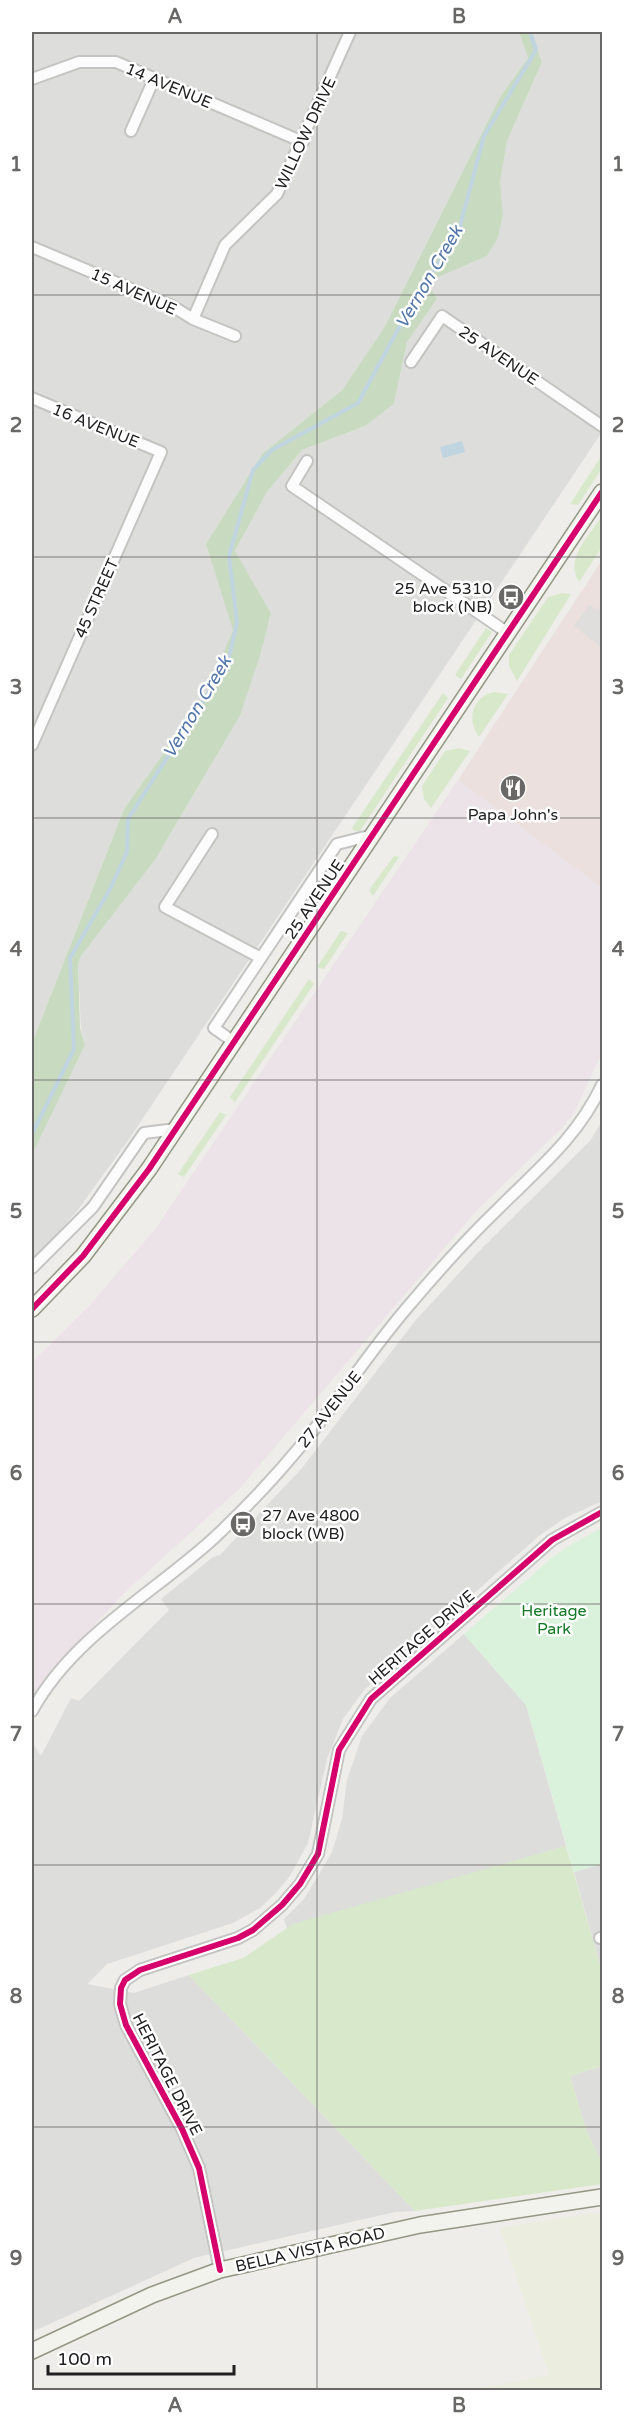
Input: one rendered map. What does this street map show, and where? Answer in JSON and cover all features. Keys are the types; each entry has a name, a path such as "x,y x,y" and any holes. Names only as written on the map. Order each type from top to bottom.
{"main road":[{"name":"25 AVENUE","path":"32,1309 105,1229 176,1129 603,492"},
{"name":"BELLA VISTA ROAD","path":"32,2351 152,2295 220,2270 420,2225 603,2198"}],"street":[{"name":"WILLOW DRIVE","path":"193,319 225,245 278,194 350,32"},
{"name":"14 AVENUE","path":"32,79 79,62 116,62 303,142"},
{"path":"131,131 154,79"},
{"name":"15 AVENUE","path":"32,247 172,306 193,319 235,336"},
{"name":"25 AVENUE","path":"411,362 442,316 603,426"},
{"name":"16 AVENUE","path":"32,398 161,452"},
{"name":"45 STREET","path":"32,745 161,452"},
{"path":"308,461 292,486 508,633"},
{"path":"212,834 165,907 261,958"},
{"name":"25 AVENUE","path":"234,1042 214,1028 337,844 373,835"},
{"name":"27 AVENUE","path":"32,1711 55,1674 74,1653 181,1568 216,1536 284,1465 410,1304 497,1209 564,1145 583,1123 603,1085"},
{"path":"32,1269 93,1207 144,1133 176,1129"},
{"name":"HERITAGE DRIVE","path":"220,2270 199,2168 186,2138 126,2025 120,2004 121,1988 125,1980 140,1970 238,1938 253,1930 282,1905 300,1884 318,1854 339,1750 371,1699 552,1540 603,1512"}],"shaded area":[{"path":"32,32 519,32 528,58 500,97 384,328 342,390 262,454 206,544 234,630 207,692 124,809 32,1043"},
{"path":"531,32 602,32 602,432 127,1142 77,1211 32,1262 32,1155 85,1045 81,1028 78,964 81,956 155,860 183,813 240,716 261,653 271,613 235,551 267,492 302,450 365,426 394,404 407,342 437,299 426,282 487,256 498,238 503,214 500,182 507,141 542,62"},
{"path":"602,560 602,888 458,780"},
{"path":"602,602 602,648 574,626 589,605 598,610"},
{"path":"458,780 602,888 602,1053 574,1113 562,1128 477,1210 239,1489 124,1593 44,1680 32,1704 32,1362 90,1305 156,1228"},
{"path":"602,1121 602,1501 565,1518 540,1535 364,1690 343,1719 327,1759 308,1843 290,1876 276,1893 260,1908 233,1923 107,1964 87,1984 134,1993 189,1975 415,2211 395,2212 194,2258 32,2332 32,1742 41,1756 71,1698 79,1701 169,1610 161,1599 213,1557 220,1555 302,1468 415,1321 483,1247 590,1141"},
{"path":"464,1634 526,1705 566,1846 287,1928 284,1919 304,1899 332,1852 342,1819 347,1780 362,1736 390,1698"},
{"path":"602,1864 602,1972 574,1872"},
{"path":"602,2066 602,2163 586,2130 570,2076"},
{"path":"602,2212 602,2390 472,2390 549,2375 500,2228"}],"green space":[{"path":"519,32 531,32 542,62 507,141 500,182 503,214 498,238 487,256 427,282 437,299 407,342 394,404 365,426 302,450 267,492 235,551 271,613 261,653 240,716 155,860 81,956 78,964 80,1028 85,1045 32,1155 32,1043 124,809 207,692 233,630 206,544 262,454 342,390 384,328 500,97 528,58"},
{"path":"602,455 602,468 578,505 570,504"},
{"path":"602,516 602,547 579,582 575,573 577,556 585,539"},
{"path":"562,593 571,594 517,681 509,666 509,655 548,597"},
{"path":"486,628 492,632 461,679 455,675"},
{"path":"494,692 508,694 479,737 473,724 473,710 481,699"},
{"path":"443,693 448,698 360,831 354,831 352,828"},
{"path":"459,748 470,751 431,808 424,799 422,786 445,751"},
{"path":"394,856 399,857 373,896 369,890"},
{"path":"341,931 348,933 324,969 317,967"},
{"path":"309,979 314,984 235,1102 230,1097"},
{"path":"220,1112 226,1115 184,1177 178,1174"},
{"name":"Heritage Park","path":"602,1528 602,1864 574,1872 526,1705 464,1634 553,1557 568,1546"},
{"path":"566,1846 602,1972 602,2066 570,2076 586,2130 602,2163 602,2184 415,2211 189,1975 243,1958 293,1924"}],"water":[{"path":"462,441 465,452 443,458 440,447"}],"waterway":[{"name":"Vernon Creek","path":"32,1134 74,1049 70,958 110,889 127,852 128,819 228,662 237,622 229,556 253,470 272,450 358,403 408,311 459,230 484,136 536,50 530,32"}],"cycle path":[{"path":"32,1309 83,1256 149,1169 602,492"},
{"path":"220,2270 199,2168 182,2129 126,2025 120,2004 121,1988 125,1980 140,1970 238,1938 253,1930 282,1905 300,1884 318,1854 339,1750 371,1699 552,1540 602,1512"}],"place":[{"name":"25 Ave 5310 block (NB)","path":"511,597"},
{"name":"Papa John's","path":"513,788"},
{"name":"27 Ave 4800 block (WB)","path":"243,1524"}]}
